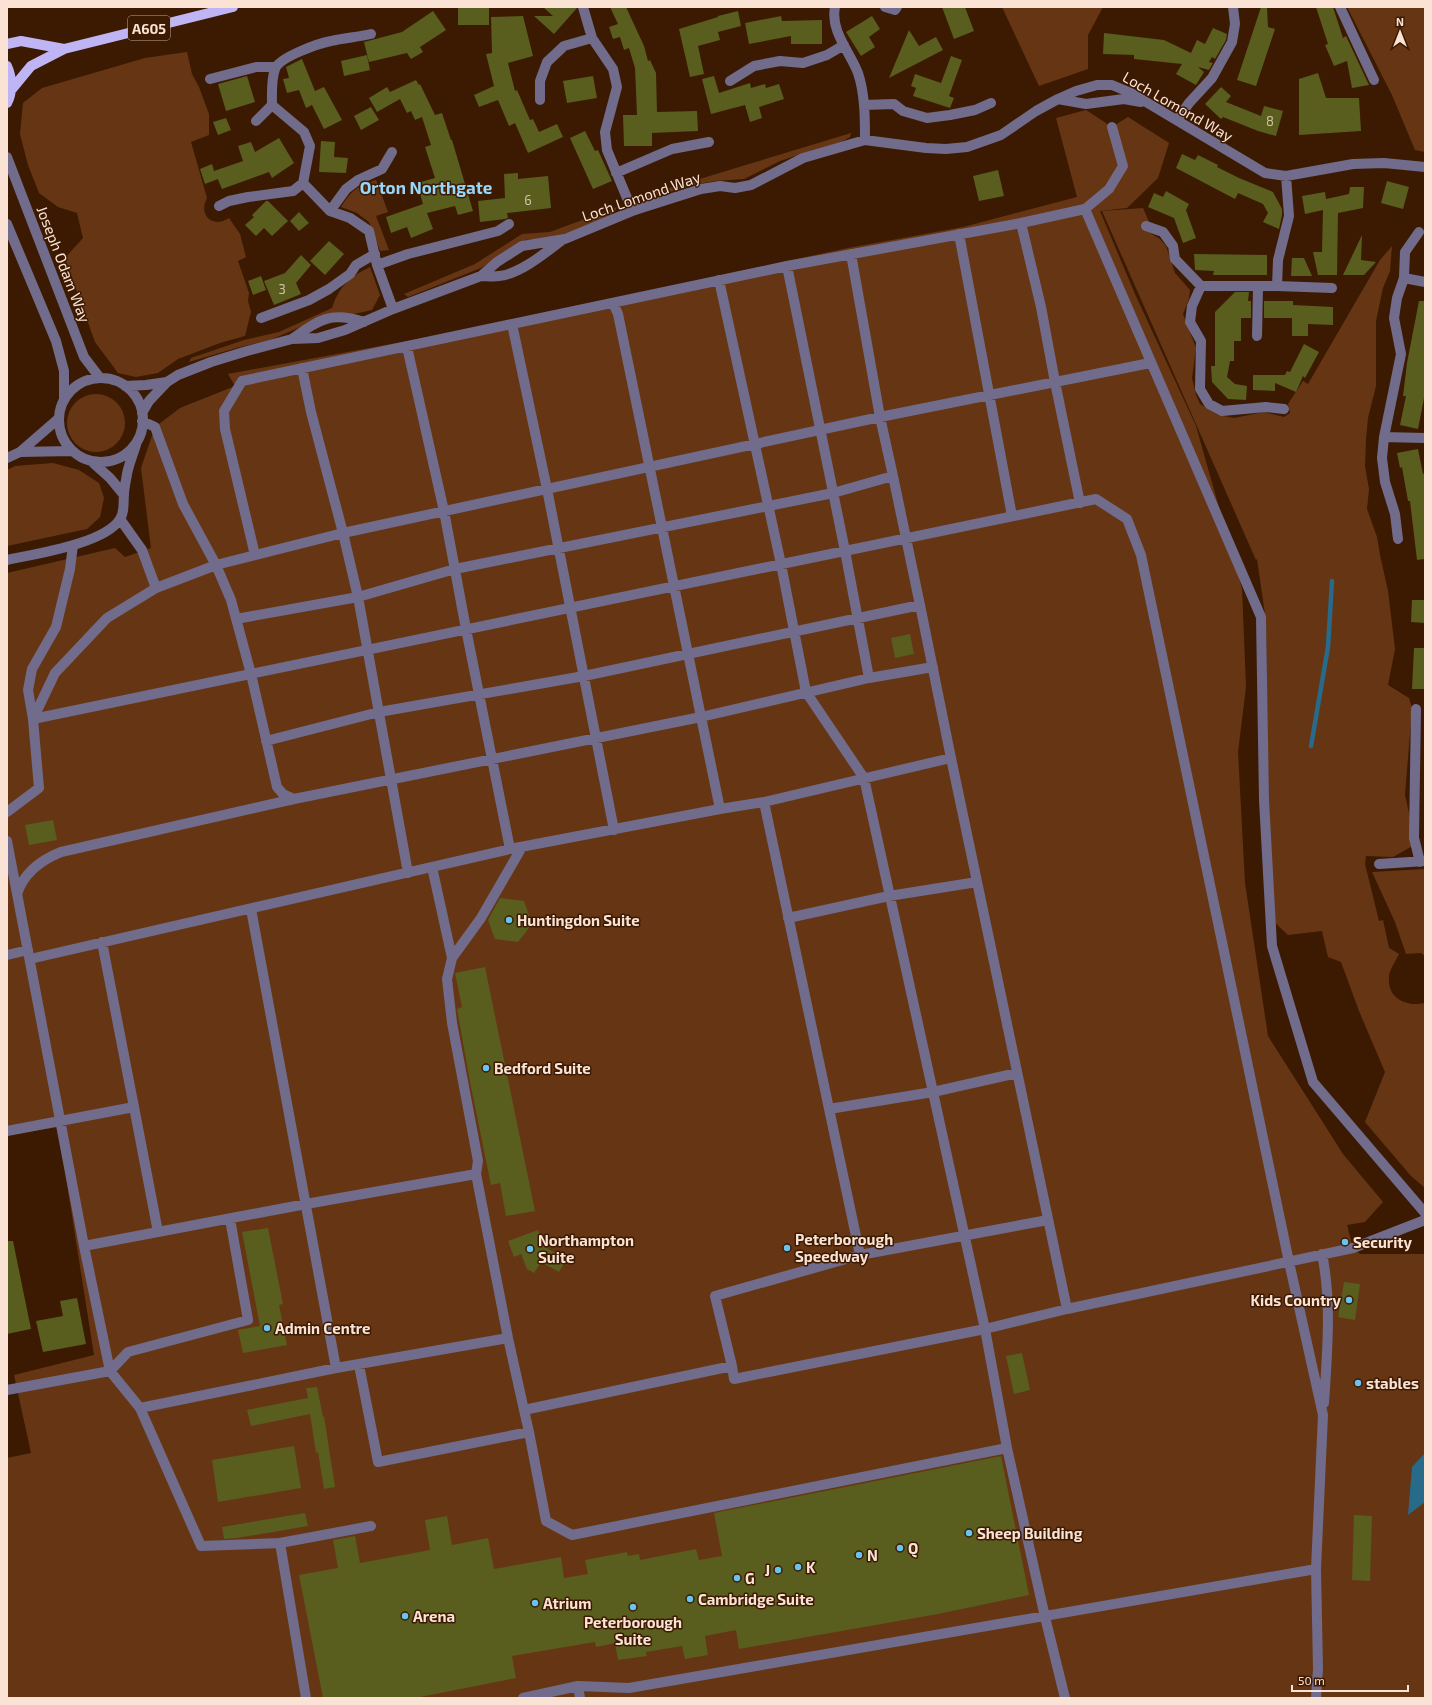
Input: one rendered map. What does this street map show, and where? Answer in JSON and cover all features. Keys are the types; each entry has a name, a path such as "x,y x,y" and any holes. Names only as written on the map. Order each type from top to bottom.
{"main road":[{"name":"A605","path":"7,103 12,89 31,66 64,48 233,7"},
{"name":"A605","path":"7,44 21,41 64,48"},
{"name":"A605","path":"7,66 10,72 12,89"}],"street":[{"path":"583,7 592,38 613,69 617,87 605,132 607,150 627,198 635,210"},
{"path":"835,7 835,27 858,72 864,95 865,140"},
{"path":"885,7 895,10 897,7"},
{"path":"1177,120 1189,103 1212,78 1232,42 1235,24 1233,7"},
{"path":"1340,7 1374,80"},
{"path":"256,121 272,105 272,80 275,67 283,60 311,47 330,41 371,34"},
{"path":"540,100 540,81 547,62 564,46 592,38"},
{"path":"730,82 754,66 780,61 803,63 827,56 844,45"},
{"path":"210,79 256,66 275,67"},
{"name":"Loch Lomond Way","path":"142,417 149,401 167,382 178,375 211,362 292,339 318,338 345,330 393,309 480,276 497,262 522,246 565,239 635,210 701,189 720,186 735,188 751,185 803,158 865,140 946,150 967,147 1001,135 1036,111 1058,99 1097,85 1112,85 1131,93 1234,156 1265,173 1286,176 1353,164 1384,163 1425,167"},
{"path":"1058,99 1086,104 1124,99 1149,104"},
{"path":"864,105 894,104 903,111 927,118 950,116 975,110 991,103"},
{"path":"219,206 229,201 248,197 293,191 303,183 310,146 304,132 272,105"},
{"path":"255,555 225,429 224,411 242,381 787,266 1021,223 1085,209 1109,189 1123,166 1112,127"},
{"path":"616,173 672,150 709,142"},
{"path":"330,211 346,189 358,180 382,169 392,152"},
{"name":"Joseph Odam Way","path":"7,157 84,356 100,378"},
{"path":"1277,286 1278,260 1289,216 1286,176"},
{"path":"303,183 330,211 350,218 369,231 377,265 393,309"},
{"path":"1085,209 1150,363 1261,617 1264,800 1272,946 1313,1082 1425,1213"},
{"path":"1021,223 1041,307 1080,503"},
{"path":"7,224 56,341 64,372 64,399"},
{"path":"377,265 408,254 498,231 509,224"},
{"path":"1146,226 1163,232 1173,246 1175,259 1201,286 1332,288"},
{"path":"1398,539 1396,514 1385,482 1382,458 1388,413 1401,354 1394,318 1397,298 1404,278 1405,252 1419,232"},
{"path":"959,234 1012,516"},
{"path":"480,276 501,276 517,270 565,239"},
{"path":"261,318 309,300 350,274 356,265 374,254"},
{"path":"851,254 880,417 907,538 951,758 1067,1309"},
{"path":"787,266 845,551 868,678"},
{"path":"1404,278 1425,282"},
{"path":"719,280 756,444 806,692 864,778 985,1329 1007,1448 1065,1698"},
{"path":"1201,286 1192,306 1190,322 1201,341 1200,389 1209,404 1222,411 1266,406 1284,409"},
{"path":"1257,336 1258,288"},
{"path":"613,303 618,314 720,809"},
{"name":"Loch Lomond Way","path":"292,339 315,323 333,317 348,316 364,322"},
{"path":"512,324 559,548 614,830"},
{"path":"407,346 444,511 510,849"},
{"path":"33,719 55,673 107,618 156,588 216,565 342,533 880,417 1150,363"},
{"path":"302,368 311,412 358,597 408,873"},
{"path":"7,560 73,545 100,535 113,527 120,519 124,507 124,495 128,473 140,434 142,417 139,403 133,393 125,386 113,380 100,378 86,380 74,388 64,399 60,408 58,419 60,431 65,442 72,451 81,458 91,461 104,462 117,459 128,452 136,443"},
{"name":"Loch Lomond Way","path":"125,386 167,382"},
{"path":"142,417 155,427 183,504 216,565 231,600 251,674 277,787 275,796 266,806"},
{"path":"7,458 20,452 58,419"},
{"path":"1384,437 1425,438"},
{"path":"20,452 72,451"},
{"path":"91,461 110,478 124,495"},
{"path":"236,619 358,597 455,569 769,506 833,492 893,476"},
{"path":"33,719 1096,499 1127,519 1141,555 1289,1262 1323,1415"},
{"path":"120,519 142,550 156,588"},
{"path":"7,812 39,788 33,719 28,690 32,670 56,627 70,569 73,545"},
{"path":"266,741 379,712 584,676 920,605"},
{"path":"17,894 20,885 31,870 44,859 61,852 294,799 701,717 868,678 933,667"},
{"path":"1379,864 1422,862 1414,838 1416,709"},
{"path":"7,955 29,955 102,942 510,849 764,802 951,758"},
{"path":"277,787 284,794 294,799"},
{"path":"764,802 860,1255"},
{"path":"7,841 84,1246 110,1370 140,1408 201,1546 280,1543 371,1526"},
{"path":"522,847 482,918 452,958 447,979 452,1023 478,1161 476,1174 546,1521 572,1535 1007,1448"},
{"path":"432,867 452,958"},
{"path":"788,918 889,896 977,882"},
{"path":"251,909 336,1368"},
{"path":"102,942 158,1232"},
{"path":"829,1109 933,1092 1017,1073"},
{"path":"7,1131 134,1107"},
{"path":"84,1246 306,1204 476,1174"},
{"path":"7,1390 110,1370 128,1352 248,1320 230,1219"},
{"path":"1048,1220 860,1255 715,1296 734,1379 985,1329 1067,1309 1353,1248 1425,1220"},
{"path":"1316,1698 1318,1669 1316,1569 1326,1357 1325,1272 1322,1254"},
{"path":"140,1408 336,1368 508,1338"},
{"path":"359,1365 378,1462 529,1432"},
{"path":"524,1410 732,1366"},
{"path":"280,1543 306,1698"},
{"path":"523,1698 578,1686 629,1688 1316,1569"},
{"path":"578,1686 580,1698"}],"shaded area":[{"path":"1002,7 1103,7 1088,35 1088,69 1039,86"},
{"path":"1347,7 1425,7 1425,152 1415,150 1392,95"},
{"path":"187,52 192,74 199,87 209,114 209,135 191,142 207,198 204,210 208,218 212,221 223,221 229,218 240,234 246,257 238,261 249,293 248,301 251,312 245,336 220,343 178,359 158,373 136,377 118,373 95,342 65,258 83,238 77,213 58,207 39,193 28,165 20,134 23,103 42,88 145,58"},
{"path":"1086,110 1112,127 1128,117 1169,143 1158,178 1127,208 1100,211 1135,294 1196,426 1242,589 1246,687 1238,752 1245,883 1268,1036 1343,1154 1383,1202 1365,1222 1347,1225 1353,1248 1360,1254 1425,1254 1425,1698 7,1698 7,1458 31,1453 14,1375 94,1355 58,1127 7,1135 7,573 115,548 125,557 151,548 141,468 155,427 180,408 235,386 228,374 613,303 731,273 848,248 963,227 1077,197 1056,118"},
{"path":"851,133 850,137 841,142 780,161 744,179 715,181 698,184 647,198 640,197"},
{"path":"376,180 388,212 376,216 389,250 380,251 369,222 357,213 341,207 355,190 364,184"},
{"path":"617,207 614,213 607,217 557,237 525,240 481,268 408,297 404,294 475,264 522,234 550,232"},
{"path":"1143,208 1150,224 1145,230 1160,239 1166,246 1175,273 1190,290 1189,299 1183,314 1196,348 1192,378 1196,395 1200,404 1218,415 1234,418 1264,412 1284,417 1290,413 1288,404 1303,381 1308,384 1380,260 1392,246 1390,271 1383,288 1376,321 1376,386 1368,418 1365,466 1369,489 1367,509 1377,537 1388,591 1395,649 1388,685 1409,698 1412,708 1405,795 1416,844 1393,857 1366,856 1365,864 1379,921 1383,920 1389,948 1399,954 1389,974 1389,985 1391,991 1400,1000 1405,1002 1412,1004 1425,1003 1425,1188 1411,1176 1365,1122 1385,1072 1359,1011 1341,962 1328,957 1322,931 1288,935 1270,918 1266,621 1257,559 1256,560 1102,211"},
{"path":"370,267 380,295 372,310 354,314 331,314 270,340 189,362 191,358 244,340 279,332 332,308 338,294 346,283"},
{"path":"96,394 107,396 120,407 123,412 125,423 123,434 112,447 107,450 96,452 85,450 72,439 69,434 67,423 69,412 80,399 85,396"},
{"path":"53,463 79,470 99,483 104,498 100,517 87,529 7,546 7,470 15,466"},
{"path":"1425,869 1425,956 1421,953 1406,954 1395,922 1372,872"}],"water":[{"path":"1425,1453 1425,1502 1408,1515 1412,1467"}],"building":[{"path":"458,7 489,7 489,25 458,25"},
{"path":"543,7 577,8 554,34 534,16 553,16"},
{"path":"610,7 626,7 644,46 648,61 650,60 656,73 657,112 697,111 698,131 652,133 652,146 624,146 623,115 637,115 635,68 629,48 624,50 620,37 613,39 609,27 618,24"},
{"path":"942,7 965,7 974,31 954,39"},
{"path":"1261,7 1267,7 1268,27 1275,29 1256,86 1237,80"},
{"path":"1316,7 1333,7 1343,38 1346,36 1369,85 1352,88 1347,61 1334,66 1325,45 1328,44"},
{"path":"433,11 446,30 420,47 423,52 411,59 407,53 369,62 364,42 402,32"},
{"path":"738,11 741,26 718,32 720,40 698,46 704,74 690,77 679,29"},
{"path":"523,16 533,56 508,63 515,91 517,90 530,120 533,119 539,132 557,124 563,137 528,153 515,123 509,126 498,100 479,107 474,95 494,86 486,54 492,53 491,17"},
{"path":"781,16 782,21 822,20 822,44 791,44 791,36 749,44 745,23"},
{"path":"872,16 880,29 869,37 875,47 861,56 846,32"},
{"path":"1213,28 1227,34 1226,40 1215,59 1212,57 1209,62 1213,63 1209,70 1198,67 1204,72 1196,85 1176,74 1182,64 1134,59 1134,55 1103,54 1104,33 1164,40 1191,53 1197,40 1205,44"},
{"path":"909,30 919,46 936,37 943,50 889,78"},
{"path":"367,55 370,70 344,76 341,61"},
{"path":"951,56 962,60 949,96 954,98 950,108 913,96 916,88 911,86 915,74 941,83"},
{"path":"302,59 315,91 324,87 342,120 324,129 312,105 306,108 299,90 287,93 283,79 289,78 286,67"},
{"path":"1318,73 1326,98 1359,98 1361,131 1299,135 1299,79"},
{"path":"247,76 255,102 226,111 218,84"},
{"path":"593,76 597,98 567,103 563,81"},
{"path":"714,76 719,93 750,83 751,88 765,84 766,88 779,84 784,99 759,107 762,118 750,122 745,105 711,114 702,79"},
{"path":"416,80 419,85 420,84 435,115 442,113 452,140 473,211 458,215 455,206 427,213 433,229 411,238 407,227 391,233 386,217 423,204 417,183 435,178 425,147 431,145 422,117 415,120 411,111 407,113 400,99 377,112 369,98 387,87 390,92"},
{"path":"1221,87 1231,96 1226,102 1261,116 1264,106 1283,111 1276,136 1258,131 1223,117 1221,119 1205,104"},
{"path":"371,107 379,120 361,130 354,116"},
{"path":"226,118 231,130 218,135 213,122"},
{"path":"585,131 595,151 598,150 612,181 593,189 570,138"},
{"path":"279,138 294,163 272,178 269,172 222,189 218,179 205,184 200,169 212,164 214,171 243,161 238,146 251,142 255,152"},
{"path":"321,141 335,142 334,157 348,158 346,173 319,172"},
{"path":"1182,154 1195,160 1198,155 1239,178 1273,192 1282,209 1279,229 1263,222 1268,213 1263,204 1238,193 1235,199 1176,168"},
{"path":"998,170 1004,196 979,201 973,176"},
{"path":"518,173 518,179 548,176 551,208 507,213 508,218 505,219 480,222 478,201 505,198 504,174"},
{"path":"1387,181 1409,187 1403,209 1381,203"},
{"path":"1350,187 1364,187 1363,208 1338,213 1337,275 1318,275 1313,252 1322,252 1323,210 1305,214 1302,196 1325,192 1326,199 1349,194"},
{"path":"1166,191 1189,204 1186,210 1196,238 1183,243 1174,218 1148,207 1154,193 1163,197"},
{"path":"266,201 268,201 288,221 272,236 264,228 256,236 245,225 254,217 252,215"},
{"path":"299,212 309,223 299,231 290,221"},
{"path":"1362,235 1361,260 1376,262 1364,275 1343,275"},
{"path":"329,241 344,254 325,275 310,261"},
{"path":"1194,254 1267,255 1267,275 1213,275 1214,271 1195,270"},
{"path":"301,255 311,265 296,283 301,294 274,305 264,281 285,273"},
{"path":"1292,258 1304,258 1312,276 1291,276"},
{"path":"261,276 266,290 253,295 248,281"},
{"path":"1235,292 1249,292 1248,301 1251,301 1251,318 1241,318 1241,341 1234,341 1234,361 1230,361 1227,377 1235,384 1247,386 1246,400 1228,399 1212,382 1211,366 1215,366 1215,312"},
{"path":"1264,301 1293,301 1293,305 1333,307 1333,325 1308,324 1308,336 1292,336 1292,318 1264,318"},
{"path":"1419,301 1425,301 1425,393 1418,429 1400,425 1406,396 1403,396 1407,363"},
{"path":"1304,344 1319,352 1305,378 1303,376 1296,392 1275,383 1275,391 1253,390 1253,375 1285,375 1287,371 1290,372"},
{"path":"1418,449 1423,474 1425,473 1425,559 1417,560 1410,501 1408,501 1402,467 1400,468 1397,453"},
{"path":"1412,600 1425,600 1425,623 1411,622"},
{"path":"910,634 914,654 895,658 891,638"},
{"path":"1414,648 1425,648 1425,689 1412,689"},
{"path":"53,820 57,840 29,845 25,825"},
{"name":"Huntingdon Suite","path":"500,898 524,901 532,924 518,942 495,939 488,920"},
{"path":"485,967 535,1211 506,1216 500,1183 491,1185 457,1009 462,1007 455,973"},
{"path":"268,1228 283,1304 279,1305 287,1345 243,1353 238,1330 260,1326 242,1232"},
{"name":"Northampton Suite","path":"538,1230 544,1246 566,1260 559,1272 541,1262 534,1273 527,1269 521,1254 514,1257 508,1241"},
{"path":"7,1241 13,1241 31,1329 7,1334"},
{"name":"Kids Country","path":"1344,1282 1360,1284 1355,1320 1338,1317"},
{"path":"77,1298 86,1344 43,1352 36,1321 63,1316 60,1301"},
{"path":"1022,1353 1030,1390 1014,1394 1006,1356"},
{"path":"317,1387 323,1417 324,1416 335,1487 324,1489 318,1452 316,1453 310,1414 251,1426 247,1410 308,1398 306,1388"},
{"path":"294,1446 301,1488 218,1502 212,1460"},
{"path":"1001,1456 1029,1595 938,1614 739,1649 736,1630 705,1636 708,1655 685,1659 682,1646 646,1652 647,1656 618,1660 615,1643 596,1647 595,1642 512,1656 516,1678 415,1698 323,1698 299,1575 338,1568 333,1540 355,1536 360,1563 430,1550 425,1520 447,1516 452,1545 488,1538 494,1569 561,1557 564,1578 588,1574 585,1560 627,1552 628,1556 639,1554 640,1560 696,1549 699,1560 722,1556 714,1513"},
{"path":"305,1513 308,1526 224,1539 222,1527"},
{"path":"1354,1515 1372,1516 1370,1581 1352,1580"}],"waterway":[{"path":"1311,746 1328,647 1332,581"}],"place":[{"name":"Huntingdon Suite","path":"509,920"},
{"name":"Bedford Suite","path":"486,1068"},
{"name":"Security","path":"1345,1242"},
{"name":"Peterborough Speedway","path":"787,1248"},
{"name":"Northampton Suite","path":"530,1249"},
{"name":"Kids Country","path":"1349,1300"},
{"name":"Admin Centre","path":"267,1328"},
{"name":"stables","path":"1358,1383"},
{"name":"Sheep Building","path":"969,1533"},
{"name":"Q","path":"900,1548"},
{"name":"N","path":"859,1555"},
{"name":"K","path":"798,1567"},
{"name":"J","path":"778,1570"},
{"name":"G","path":"737,1578"},
{"name":"Cambridge Suite","path":"690,1599"},
{"name":"Atrium","path":"535,1603"},
{"name":"Peterborough Suite","path":"633,1607"},
{"name":"Arena","path":"405,1616"}],"district":[{"name":"Orton Northgate","path":"426,187"}]}
